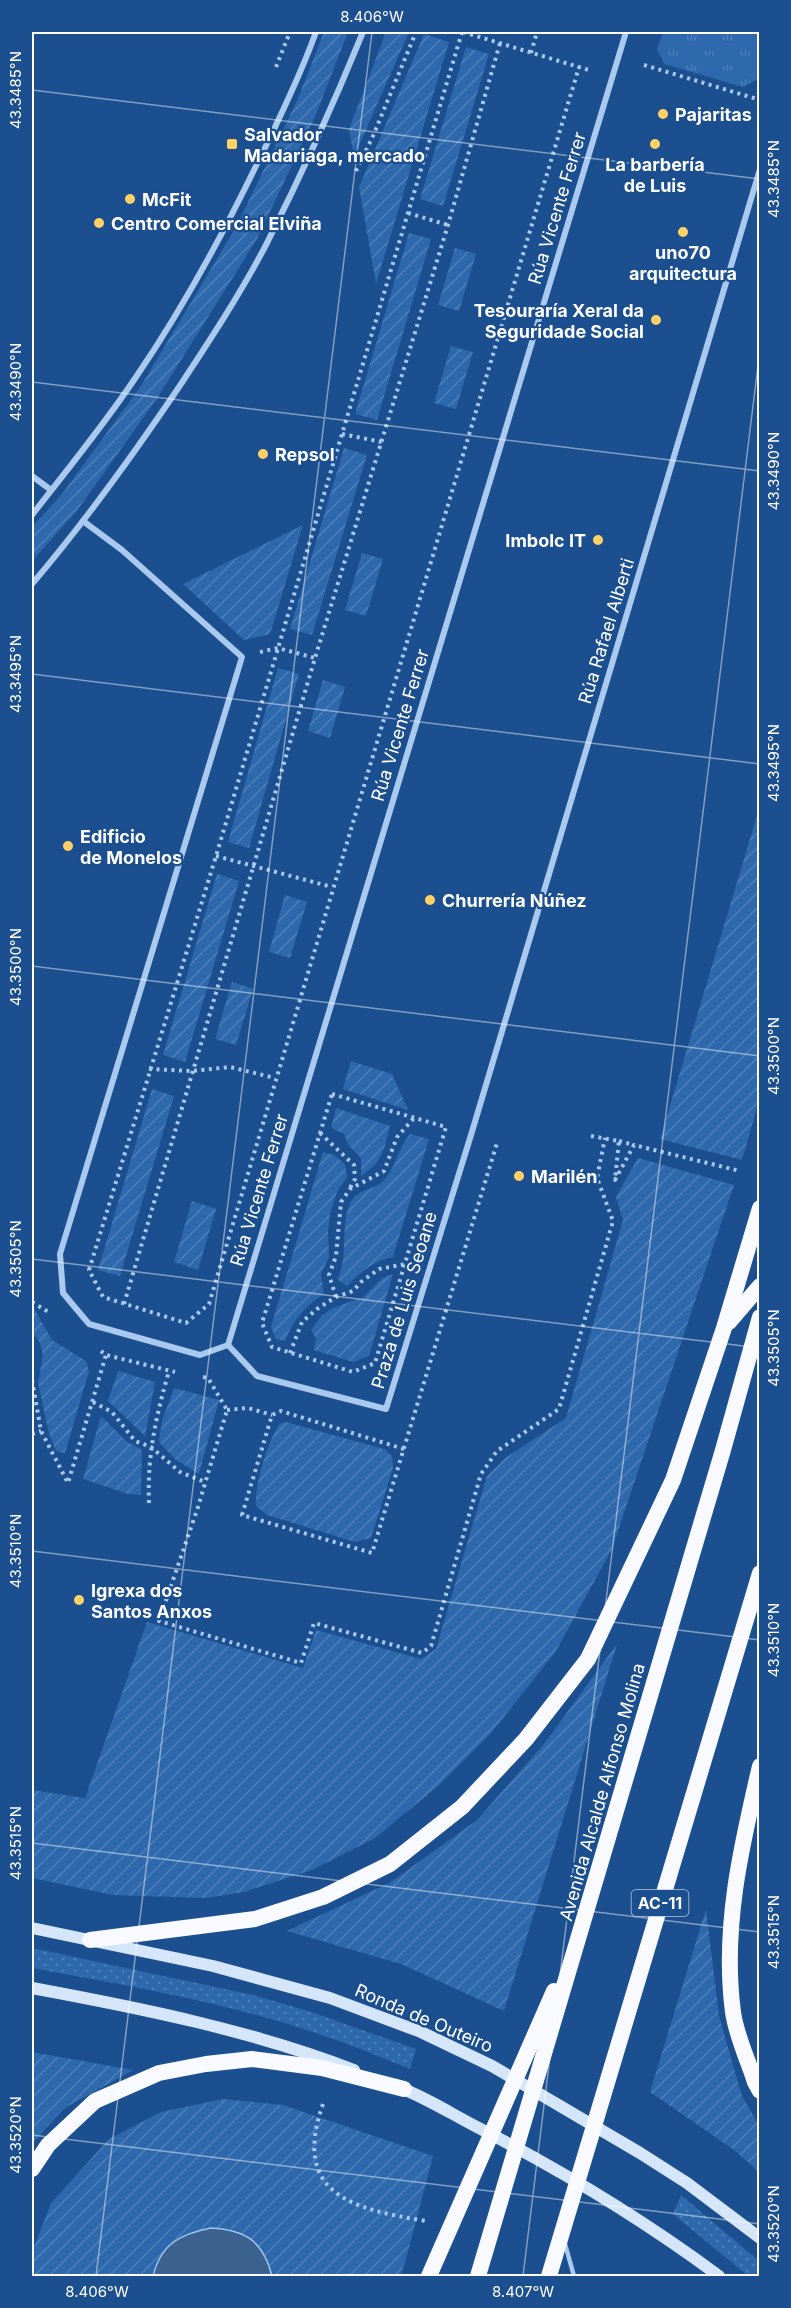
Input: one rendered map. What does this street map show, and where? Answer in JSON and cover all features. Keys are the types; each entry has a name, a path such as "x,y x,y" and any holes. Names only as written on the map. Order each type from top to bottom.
{"highway":[{"path":"90,1940 255,1919 323,1897 390,1864 462,1807 526,1739 588,1659 673,1480 724,1328 759,1209"},
{"path":"724,1328 759,1286"},
{"name":"Avenida Alcalde Alfonso Molina","path":"478,2277 723,1450 759,1317"},
{"name":"AC-11","path":"549,2277 759,1573"},
{"path":"759,1767 746,1824 729,1927 733,2014 759,2091"},
{"path":"429,2277 583,1924"},
{"path":"32,2169 48,2145 95,2101 159,2073 206,2064 252,2059 322,2068 404,2089"}],"main road":[{"name":"Ronda de Outeiro","path":"32,1928 213,1966 319,1995 421,2032 492,2066 550,2098 687,2183 759,2238"},
{"path":"32,1988 232,2030 311,2053 404,2089 535,2156 664,2235 719,2277"}],"street":[{"path":"32,515 135,378 182,305 226,228 272,135 303,68 316,32"},
{"path":"32,584 153,425 205,347 266,245 321,132 363,32"},
{"name":"Rúa Vicente Ferrer","path":"228,1345 626,32"},
{"name":"Rúa Rafael Alberti","path":"480,1101 759,169"},
{"path":"32,476 51,490"},
{"path":"82,521 122,550 242,657 60,1254 63,1293 89,1324 200,1355 228,1345"},
{"name":"Praza de Luis Seoane","path":"228,1345 257,1376 386,1409 480,1101"}],"lane":[{"path":"562,2233 574,2277"}],"path":[{"path":"273,74 291,32"},
{"path":"356,171 416,32"},
{"path":"579,67 275,1077 209,1304 186,1323 103,1297 89,1270 216,856 462,32 596,72"},
{"path":"531,53 537,32"},
{"path":"124,1304 315,658 448,225 500,43"},
{"path":"644,65 757,99"},
{"path":"408,213 448,225"},
{"path":"342,434 382,442"},
{"path":"255,654 278,648 315,658"},
{"path":"216,856 332,887"},
{"path":"149,1069 192,1071 230,1067 275,1077"},
{"path":"332,1094 414,1118 446,1127 375,1363 353,1372 272,1347 262,1323 332,1094"},
{"path":"350,1189 384,1171 397,1137 414,1118"},
{"path":"320,1133 354,1165 355,1179 341,1202 336,1256 329,1275 336,1297"},
{"path":"591,1136 740,1171"},
{"path":"198,1377 207,1378 227,1410 206,1482 159,1621 301,1663 314,1623 422,1653 431,1647 481,1474 497,1451 559,1409 613,1221 597,1178 605,1138"},
{"path":"619,1141 615,1180 634,1145"},
{"path":"290,1353 302,1322 336,1297 353,1291 361,1281 379,1269 406,1264"},
{"path":"32,1342 32,1380 41,1431 68,1483 106,1355 179,1373"},
{"path":"149,1503 154,1423 169,1371"},
{"path":"93,1402 112,1412 135,1441 151,1447 180,1472 206,1482"},
{"path":"227,1410 248,1408 272,1415 281,1411 404,1449"},
{"path":"242,1515 272,1415"},
{"path":"32,1434 41,1431"},
{"path":"323,2104 313,2141 318,2171 327,2185 341,2197 383,2214 451,2225"}],"green space":[{"path":"324,32 348,32 317,112 257,239 156,400 76,512 32,561 32,527 62,494 141,386 236,227 297,101"},
{"path":"386,32 409,32 354,157 349,129"},
{"path":"663,32 759,32 760,73 758,79 743,87 664,64 657,49"},
{"path":"424,34 449,42 376,284 359,187"},
{"path":"466,47 489,54 443,206 420,199"},
{"path":"409,233 431,239 377,420 355,414"},
{"path":"455,248 476,254 459,311 438,305"},
{"path":"451,346 473,352 456,409 434,403"},
{"path":"344,448 367,455 312,635 290,629"},
{"path":"303,525 270,634 244,640 183,584"},
{"path":"362,553 383,559 366,616 345,610"},
{"path":"278,668 299,674 249,848 228,842"},
{"path":"323,680 345,687 330,738 308,731"},
{"path":"759,809 759,1101 742,1160 660,1139"},
{"path":"217,874 239,881 185,1062 163,1055"},
{"path":"285,895 307,902 290,958 269,952"},
{"path":"232,982 253,989 236,1045 215,1039"},
{"path":"351,1061 392,1074 408,1110 343,1089"},
{"path":"152,1089 174,1096 120,1276 98,1270"},
{"path":"336,1108 390,1126 384,1149 378,1160 361,1176 361,1158 349,1146 344,1134 331,1128"},
{"path":"410,1134 429,1139 393,1257 368,1268 347,1286 337,1279 343,1262 345,1224 349,1206 356,1196 385,1179"},
{"path":"323,1152 334,1155 345,1164 347,1177 337,1192 330,1214 329,1257 321,1274 324,1294 300,1314 285,1341 276,1339 271,1327"},
{"path":"638,1158 734,1185 612,1549 556,1651 492,1732 437,1787 375,1838 312,1870 244,1892 206,1898 113,1895 32,1878 32,1790 85,1798 147,1622 303,1668 316,1630 421,1659 436,1649 487,1476 505,1458 566,1418 623,1220 616,1197"},
{"path":"192,1201 216,1209 198,1270 174,1262"},
{"path":"393,1274 369,1356 353,1362 314,1350 316,1339 311,1330 322,1315 333,1308 363,1297 382,1278"},
{"path":"32,1305 52,1340 86,1361 89,1371 65,1453 56,1451 49,1434 38,1383 43,1355 40,1343 32,1332"},
{"path":"118,1371 155,1382 145,1436 108,1401"},
{"path":"174,1388 219,1400 199,1474 176,1460 159,1442 162,1421"},
{"path":"101,1416 126,1441 142,1450 141,1495 128,1494 83,1479"},
{"path":"286,1422 384,1449 392,1456 393,1468 371,1538 355,1542 267,1515 256,1506 259,1475 266,1452 279,1424"},
{"path":"617,1644 504,2011 401,1964 287,1931 391,1882 477,1820 544,1744"},
{"path":"706,1909 719,2016 742,2096 759,2125 759,2172 734,2150 650,2092"},
{"path":"32,1948 253,1995 311,2012 416,2049 410,2069 320,2034 239,2010 171,1994 32,1968"},
{"path":"32,2052 133,2070 65,2108 32,2143"},
{"path":"223,2099 283,2105 433,2156 400,2276 32,2276 32,2252 51,2203 109,2139 161,2112"},
{"path":"681,2195 759,2261 759,2276 748,2276 673,2214"}],"shaded area":[{"path":"211,2228 234,2231 251,2240 264,2254 272,2276 153,2276 161,2256 173,2242 181,2237"}],"place":[{"name":"Pajaritas","path":"663,114"},
{"name":"Salvador Madariaga, mercado","path":"232,144"},
{"name":"La barbería de Luis","path":"655,144"},
{"name":"McFit","path":"130,199"},
{"name":"Centro Comercial Elviña","path":"99,223"},
{"name":"uno70 arquitectura","path":"683,232"},
{"name":"Tesouraría Xeral da Seguridade Social","path":"656,320"},
{"name":"Repsol","path":"263,454"},
{"name":"Imbolc IT","path":"598,540"},
{"name":"Edificio de Monelos","path":"68,846"},
{"name":"Churrería Núñez","path":"430,900"},
{"name":"Marilén","path":"519,1176"},
{"name":"Igrexa dos Santos Anxos","path":"79,1600"}]}
